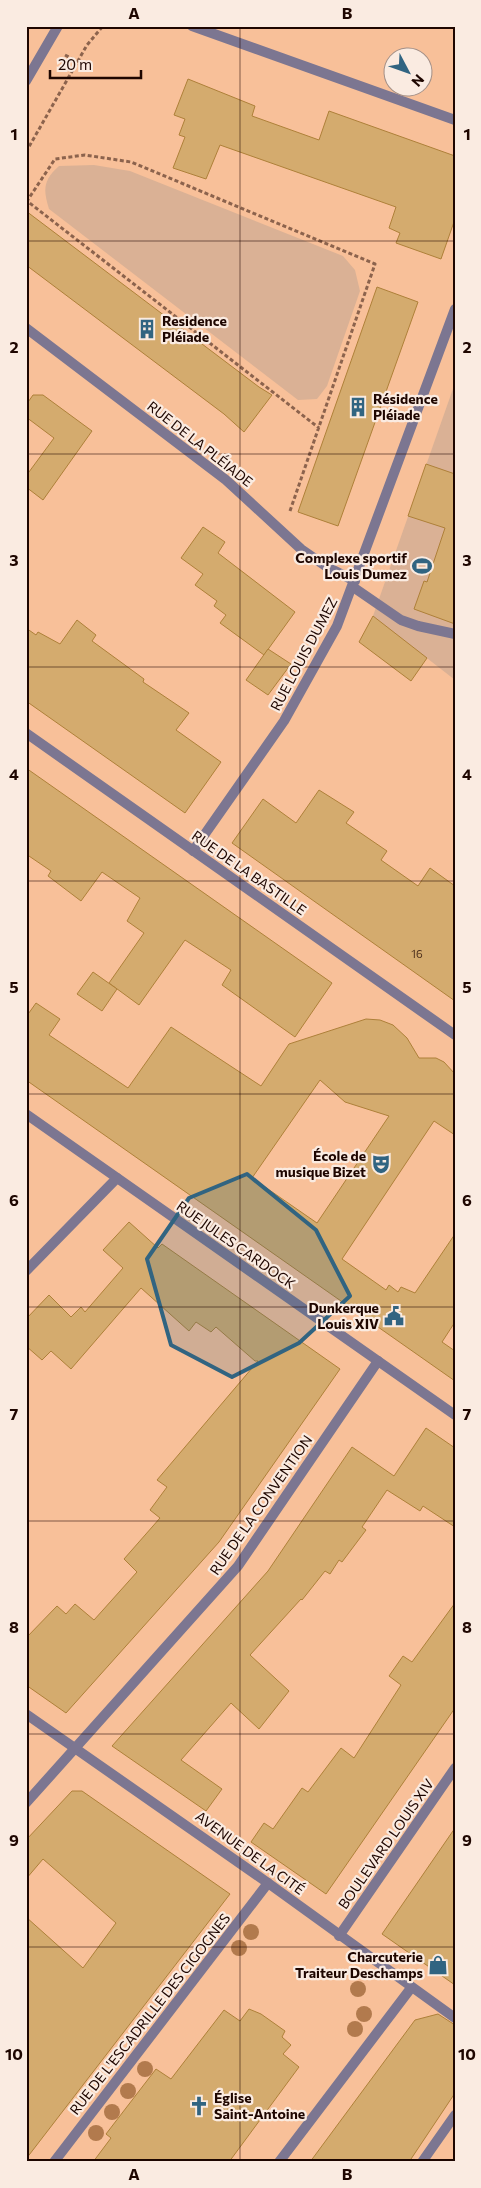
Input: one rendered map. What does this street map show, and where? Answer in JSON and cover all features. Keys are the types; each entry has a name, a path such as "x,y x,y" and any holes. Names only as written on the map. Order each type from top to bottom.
{"street":[{"path":"26,81 58,26"},
{"path":"192,26 455,120"},
{"name":"RUE LOUIS DUMEZ","path":"193,851 284,721 337,626 455,309"},
{"name":"RUE DE LA PLÉIADE","path":"26,328 226,480 301,549 354,584 402,620 455,634"},
{"name":"RUE DE LA BASTILLE","path":"26,733 455,1036"},
{"name":"RUE JULES CARDOCK","path":"26,1114 455,1415"},
{"path":"26,1271 117,1178"},
{"name":"RUE DE LA CONVENTION","path":"26,1803 238,1566 378,1361"},
{"name":"AVENUE DE LA CITÉ","path":"26,1714 268,1883 455,2018"},
{"name":"BOULEVARD LOUIS XIV","path":"339,1936 455,1768"},
{"name":"RUE DE L'ESCADRILLE DES CIGOGNES","path":"54,2162 268,1883"},
{"path":"279,2162 411,1988"},
{"path":"422,2162 455,2115"}],"path":[{"path":"26,152 87,45 102,26"},
{"path":"283,533 319,428 375,264 131,162 85,155 56,159 27,201 319,428"}],"highlighted area":[{"path":"247,1174 316,1230 350,1296 299,1343 232,1377 171,1345 147,1259 189,1198"}],"shaded area":[{"path":"94,165 130,171 343,256 355,270 360,291 327,386 317,399 298,400 49,209 45,191 47,181 59,166"},
{"name":"Complexe sportif Louis Dumez","path":"455,383 455,680 373,616"}],"building":[{"path":"188,79 255,106 252,116 319,140 329,111 455,156 455,219 441,259 396,243 400,233 389,228 396,207 220,145 206,179 173,168 185,137 179,135 185,119 174,115"},
{"name":"Residence Pléiade","path":"26,211 272,395 244,432 224,414 26,265"},
{"name":"Résidence Pléiade","path":"377,287 418,302 338,526 298,512"},
{"path":"33,395 43,395 92,431 43,500 26,487 26,476 54,438 26,417 26,405"},
{"path":"426,464 455,474 455,624 414,609 424,581 427,582 445,528 408,516"},
{"path":"203,527 225,542 218,553 295,612 264,655 220,623 226,615 214,606 217,601 195,585 203,574 181,558"},
{"path":"373,616 427,658 411,681 359,642"},
{"path":"77,620 96,635 92,641 144,679 143,682 189,713 176,730 221,762 185,813 26,701 26,628 36,635 38,632 60,644"},
{"path":"268,649 291,664 268,695 246,680"},
{"path":"26,768 332,983 295,1037 222,985 231,970 185,940 139,1005 109,983 144,933 127,921 140,898 102,872 81,901 48,876 51,871 26,854"},
{"path":"319,790 354,812 346,823 387,851 381,860 418,886 430,868 455,886 455,1001 232,843 263,799 296,823"},
{"path":"93,972 117,989 102,1011 77,994"},
{"path":"36,1003 60,1019 49,1035 128,1088 171,1027 261,1086 289,1044 366,1019 380,1020 393,1025 407,1038 419,1058 436,1058 444,1062 455,1074 455,1135 434,1121 342,1259 386,1290 389,1285 398,1292 401,1287 415,1293 455,1234 455,1322 442,1342 455,1351 455,1381 26,1080 26,1017","holes":["320,1080 345,1102 389,1116 317,1223 252,1178"]},
{"path":"129,1222 158,1248 162,1244 340,1369 219,1542 66,1713 26,1685 26,1638 57,1606 66,1614 75,1604 94,1620 137,1572 124,1559 160,1518 150,1510 167,1487 157,1480 258,1361 255,1361 216,1327 211,1332 196,1322 189,1331 141,1288 71,1369 51,1351 42,1360 26,1346 26,1319 49,1295 71,1317 81,1307 85,1312 123,1268 103,1250"},
{"path":"426,1428 455,1448 455,1527 423,1506 420,1511 387,1490 362,1527 366,1530 342,1562 339,1560 330,1574 325,1571 302,1600 250,1655 289,1691 259,1729 231,1703 181,1760 222,1789 206,1811 112,1746 268,1571 352,1447 394,1476"},
{"path":"455,1603 455,1708 326,1894 251,1842 264,1823 273,1829 302,1788 308,1792 341,1748 354,1758 401,1685 389,1676 403,1656 412,1662"},
{"path":"72,1791 82,1791 230,1894 26,2159 26,1917 83,1968 116,1923 43,1859 26,1879 26,1840"},
{"path":"455,1828 455,1985 382,1934"},
{"name":"Église Saint-Antoine","path":"249,2009 261,2014 285,2031 282,2037 291,2045 283,2054 299,2067 229,2162 93,2162 111,2138 106,2134 156,2069 171,2079 224,2010 240,2021"},
{"path":"438,2014 455,2025 455,2093 409,2162 310,2162 415,2020"}],"place":[{"name":"Residence Pléiade","path":"147,329"},
{"name":"Résidence Pléiade","path":"358,407"},
{"name":"Complexe sportif Louis Dumez","path":"422,566"},
{"name":"École de musique Bizet","path":"381,1164"},
{"name":"Dunkerque Louis XIV","path":"394,1316"},
{"name":"Charcuterie Traiteur Deschamps","path":"438,1965"},
{"name":"Église Saint-Antoine","path":"199,2106"}]}
